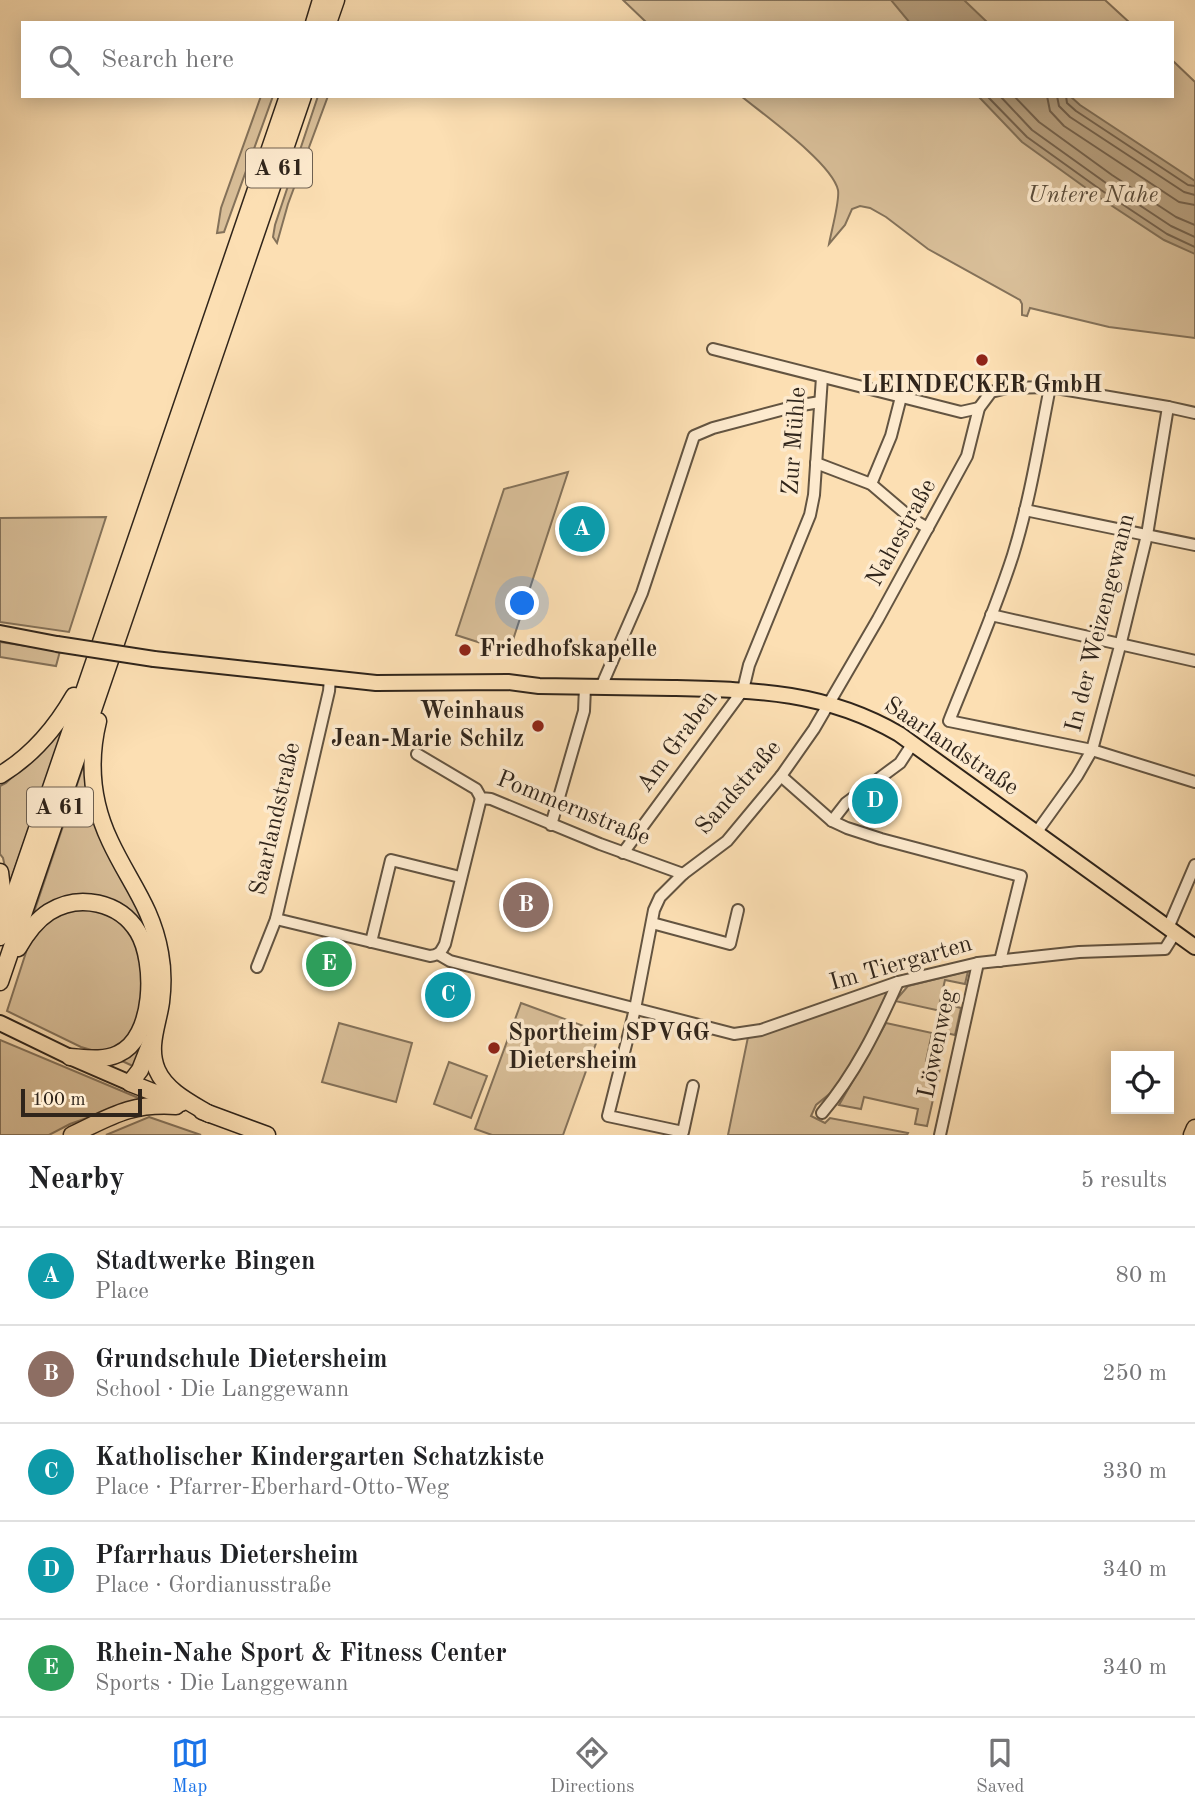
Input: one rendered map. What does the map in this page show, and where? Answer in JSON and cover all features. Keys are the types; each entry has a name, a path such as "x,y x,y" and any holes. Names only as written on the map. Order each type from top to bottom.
{"highway":[{"path":"315,21 321,0"},
{"path":"329,21 336,0"},
{"name":"A 61","path":"2,977 117,642 244,247 287,98"},
{"name":"A 61","path":"0,936 95,657 244,247 302,98"},
{"path":"117,642 96,732 92,772 97,807 110,842 141,897 157,936 162,988 158,1020 152,1040 141,1070 131,1083 267,1135"},
{"path":"0,775 44,740 65,713 95,657"},
{"path":"0,872 0,914"},
{"path":"2,977 32,927 51,911 62,906 77,902 103,905 114,909 132,923 144,945 149,964 148,1000 139,1035 130,1047 113,1056 94,1059 70,1057"},
{"path":"0,923 0,936"},
{"path":"152,1040 156,1069 165,1082 186,1100 209,1114"},
{"path":"72,1135 129,1109 154,1105 190,1107"},
{"path":"1192,1135 1195,1128"}],"main road":[{"name":"Saarlandstraße","path":"0,633 153,659 376,683 508,682 539,686 743,690 787,694 830,703 883,724 913,743 1195,947"},
{"path":"4,1025 131,1083"}],"street":[{"name":"Zur Mühle","path":"713,349 822,377 814,495 810,515 749,665 743,690"},
{"path":"822,377 961,412 979,408 991,392 1007,388 1050,387 1195,413"},
{"path":"1050,387 1013,556 949,720 1092,750 1195,782"},
{"path":"871,484 891,436 901,397"},
{"path":"601,687 642,593 694,436 713,428 820,402"},
{"name":"In der Weizengewann","path":"1036,833 1077,776 1092,750 1121,646 1147,535 1168,407"},
{"name":"Nahestraße","path":"830,703 967,456 979,408"},
{"path":"816,463 871,484 912,519 928,528"},
{"path":"1025,510 1195,545"},
{"path":"991,615 1195,661"},
{"name":"Saarlandstraße","path":"257,967 275,919 330,678"},
{"path":"551,825 584,711 585,687"},
{"name":"Am Graben","path":"623,853 743,690"},
{"name":"Sandstraße","path":"693,1086 683,1132 608,1116 635,1009 654,910 660,897 683,874 727,841 781,776 830,703"},
{"path":"832,821 846,803 900,763 913,743"},
{"name":"Pommernstraße","path":"417,754 476,789 481,798 491,799 551,825 683,874"},
{"path":"781,776 832,821 881,839 1021,876 1000,961"},
{"path":"275,919 430,956 438,954 445,944 481,798"},
{"path":"371,942 391,860 460,877"},
{"path":"1171,930 1195,865"},
{"path":"652,923 730,944 738,910"},
{"name":"Im Tiergarten","path":"635,1009 734,1034 761,1031 898,982 978,963 1079,952 1165,949 1171,930"},
{"path":"438,954 450,961 635,1009"},
{"name":"Löwenweg","path":"940,1135 978,963"},
{"path":"822,1113 856,1067 898,982"}],"green space":[{"path":"623,0 1105,0 1128,21 645,21"},
{"name":"Untere Nahe","path":"1174,62 1195,82 1195,338 1109,327 1030,308 1027,316 1022,315 1020,300 928,249 870,208 860,206 852,209 845,225 829,244 837,209 838,190 824,167 796,140 744,98 1174,98"},
{"path":"260,98 272,98 224,232 217,233 221,208"},
{"path":"317,98 327,98 288,204 277,243 273,237"},
{"path":"568,472 509,652 456,635 504,489"},
{"path":"106,517 69,632 0,622 0,518"},
{"path":"0,642 60,651 56,666 0,657"},
{"path":"64,728 9,885 0,854 0,786"},
{"path":"88,752 93,809 145,915 156,1005 135,1067 120,1060 149,1021 142,928 83,898 30,924"},
{"path":"81,906 107,910 139,939 145,988 133,1034 120,1046 102,1053 81,1047 7,1011 30,940 52,916"},
{"path":"968,971 965,984 945,980 940,1002 961,1008 955,1035 937,1031 941,1011 895,1001 908,986"},
{"path":"893,986 838,1087 816,1105 811,1116 825,1123 830,1118 908,1133 907,1135 728,1135 748,1037"},
{"path":"521,1003 600,1032 563,1135 492,1135 475,1129"},
{"path":"339,1023 412,1043 396,1102 322,1082"},
{"path":"886,1023 932,1033 926,1061 941,1064 927,1126 915,1124 918,1109 864,1097 861,1109 839,1105"},
{"path":"0,1040 141,1099 70,1124 49,1135 0,1135"},
{"path":"449,1062 487,1076 471,1118 434,1104"},
{"path":"149,1117 201,1135 106,1135"}],"water":[{"path":"891,0 964,0 986,21 908,21"},
{"path":"980,98 1072,98 1195,181 1195,254 1164,240 1022,142"}],"place":[{"name":"LEINDECKER GmbH","path":"982,360"},
{"name":"Stadtwerke Bingen","path":"582,529"},
{"name":"Friedhofskapelle","path":"465,650"},
{"name":"Weinhaus Jean-Marie Schilz","path":"538,726"},
{"name":"Pfarrhaus Dietersheim","path":"875,801"},
{"name":"Grundschule Dietersheim","path":"526,905"},
{"name":"Rhein-Nahe Sport & Fitness Center","path":"329,964"},
{"name":"Katholischer Kindergarten Schatzkiste","path":"448,995"},
{"name":"Sportheim SPVGG Dietersheim","path":"494,1048"}]}
